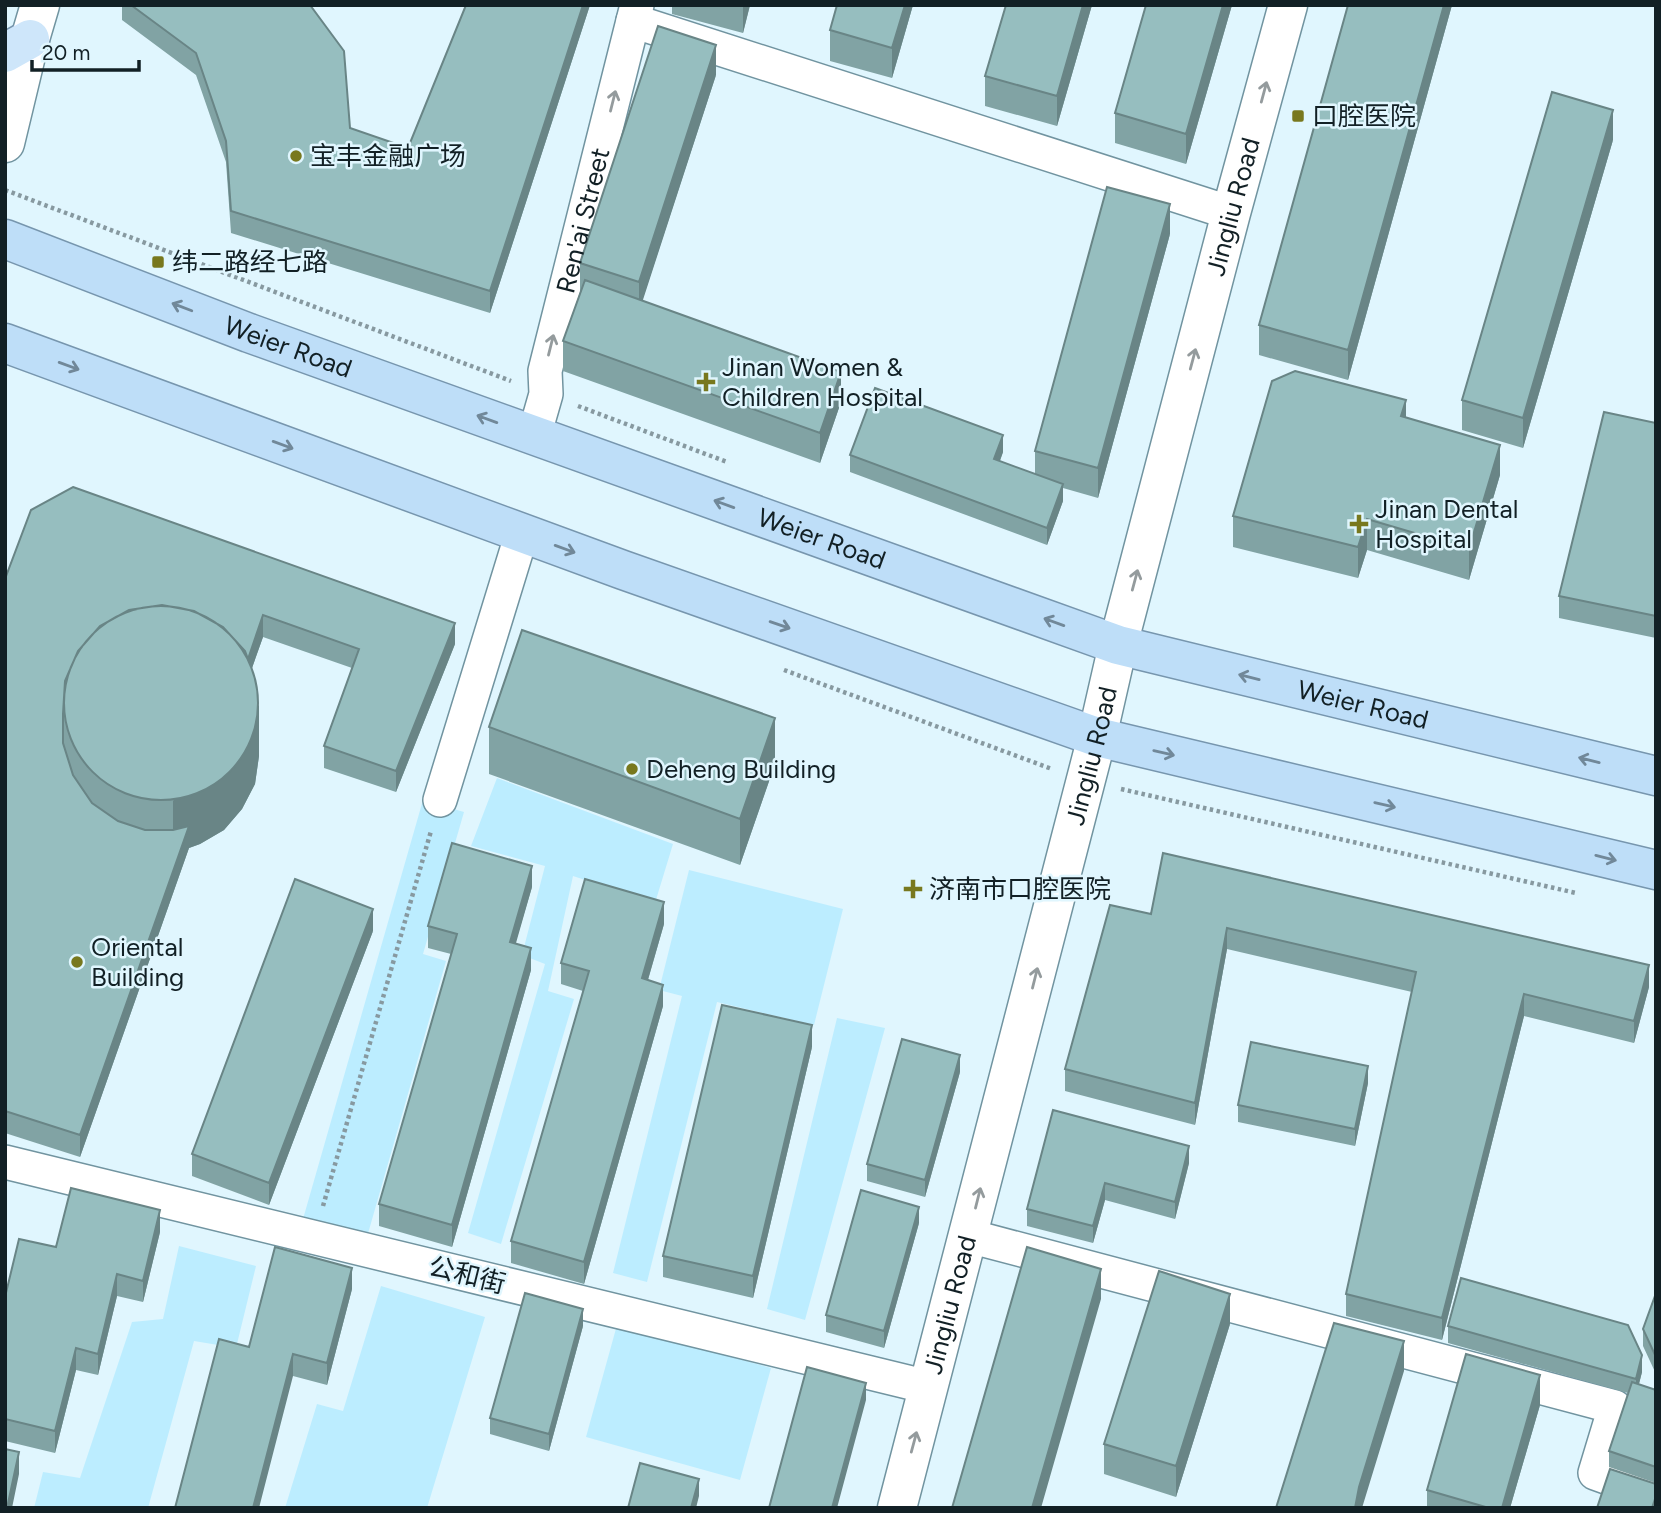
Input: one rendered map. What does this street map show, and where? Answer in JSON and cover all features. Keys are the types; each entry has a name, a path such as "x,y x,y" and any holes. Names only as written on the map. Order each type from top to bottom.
{"highway":[{"name":"Weier Road","path":"5,239 249,333 1118,645 1656,776"},
{"path":"5,343 623,570 1097,737 1656,870"}],"street":[{"name":"Jingliu Road","path":"897,1508 1097,737 1118,645 1231,213 1289,5"},
{"path":"635,13 1231,213"},
{"name":"Ren'ai Street","path":"534,436 546,394 545,371 635,13"},
{"path":"5,143 25,32"},
{"path":"440,800 522,533"},
{"name":"公和街","path":"5,1162 928,1387"},
{"path":"969,1236 1615,1407 1595,1473 1656,1495"}],"path":[{"path":"5,190 727,461"},
{"path":"314,1237 440,800"}],"shaded area":[{"path":"497,778 673,844 655,903 573,876 548,991 574,999 501,1244 468,1233 545,964 522,955 545,866 471,846"},
{"path":"423,800 464,812 423,954 446,961 365,1244 301,1226"},
{"path":"689,870 843,909 814,1025 717,1002 647,1282 613,1273 682,996 659,990"},
{"path":"837,1018 885,1028 805,1320 767,1309"},
{"path":"179,1246 256,1266 236,1348 194,1341 148,1508 34,1508 43,1472 80,1478 132,1322 163,1319"},
{"path":"381,1286 485,1317 427,1508 285,1508 317,1404 343,1411"},
{"path":"617,1325 771,1368 740,1480 586,1437"}],"building":[{"name":"宝丰金融广场","path":"131,5 310,5 344,51 350,128 408,148 466,5 583,5 490,291 231,211 226,141 196,53"},
{"path":"837,5 905,5 892,48 830,30"},
{"path":"1006,5 1083,5 1057,96 985,76"},
{"path":"1146,5 1223,5 1186,134 1115,113"},
{"path":"1348,5 1444,5 1348,350 1259,325"},
{"path":"658,26 716,45 639,282 580,263"},
{"path":"1552,92 1613,110 1523,418 1462,400"},
{"path":"1107,187 1170,204 1098,468 1035,451"},
{"path":"585,280 841,372 820,433 563,341"},
{"path":"1295,371 1406,400 1401,416 1500,445 1469,549 1367,519 1358,547 1233,516 1272,381"},
{"path":"875,388 1003,435 994,459 1063,484 1047,528 850,455"},
{"path":"1604,412 1656,423 1656,616 1559,596"},
{"name":"Oriental Building","path":"73,487 455,623 396,771 324,746 359,649 263,615 248,659 245,651 223,627 194,611 162,605 129,610 100,626 78,651 65,681 63,714 63,743 73,775 92,803 118,821 145,830 173,830 189,826 80,1135 5,1111 5,579 31,510"},
{"path":"161,606 198,613 230,634 251,666 258,703 251,740 230,772 198,793 161,800 124,793 92,772 71,740 64,703 71,666 92,634 124,613"},
{"path":"522,630 775,718 740,819 489,727"},
{"path":"452,843 532,866 510,942 531,948 452,1225 379,1204 457,934 428,926"},
{"path":"1163,853 1649,965 1634,1021 1524,994 1442,1318 1346,1294 1416,972 1227,928 1195,1103 1065,1069 1110,905 1151,914"},
{"path":"295,879 373,909 269,1183 192,1154"},
{"path":"585,879 664,902 642,978 663,985 584,1262 511,1241 589,971 561,963"},
{"path":"722,1005 812,1025 753,1276 663,1256"},
{"path":"902,1039 960,1055 925,1180 867,1164"},
{"path":"1251,1042 1368,1066 1355,1129 1238,1105"},
{"path":"1053,1110 1189,1146 1175,1202 1105,1183 1093,1226 1027,1209"},
{"path":"71,1188 160,1210 143,1281 117,1274 98,1354 76,1348 55,1431 5,1419 5,1297 19,1239 56,1247"},
{"path":"861,1190 919,1207 884,1331 826,1315"},
{"path":"275,1247 352,1268 327,1363 293,1354 253,1508 175,1508 219,1339 249,1347"},
{"path":"1027,1247 1101,1269 1032,1508 952,1508"},
{"path":"1159,1271 1230,1294 1176,1466 1104,1444"},
{"path":"1461,1278 1628,1325 1642,1355 1636,1379 1448,1326"},
{"path":"525,1293 583,1309 549,1434 490,1418"},
{"path":"1656,1293 1656,1357 1643,1329"},
{"path":"1334,1323 1404,1341 1355,1508 1276,1508"},
{"path":"1466,1354 1540,1375 1502,1508 1489,1508 1427,1490"},
{"path":"807,1367 866,1383 832,1508 769,1508"},
{"path":"1632,1382 1656,1390 1656,1467 1609,1451"},
{"path":"5,1449 19,1452 7,1508 5,1508"},
{"path":"640,1463 699,1479 691,1508 628,1508"},
{"path":"1610,1469 1656,1484 1652,1508 1597,1508"}],"place":[{"name":"口腔医院","path":"1298,116"},
{"name":"宝丰金融广场","path":"296,156"},
{"name":"纬二路经七路","path":"158,262"},
{"name":"Jinan Women & Children Hospital","path":"706,382"},
{"name":"Jinan Dental Hospital","path":"1359,524"},
{"name":"Deheng Building","path":"632,769"},
{"name":"济南市口腔医院","path":"913,889"},
{"name":"Oriental Building","path":"77,962"}]}
